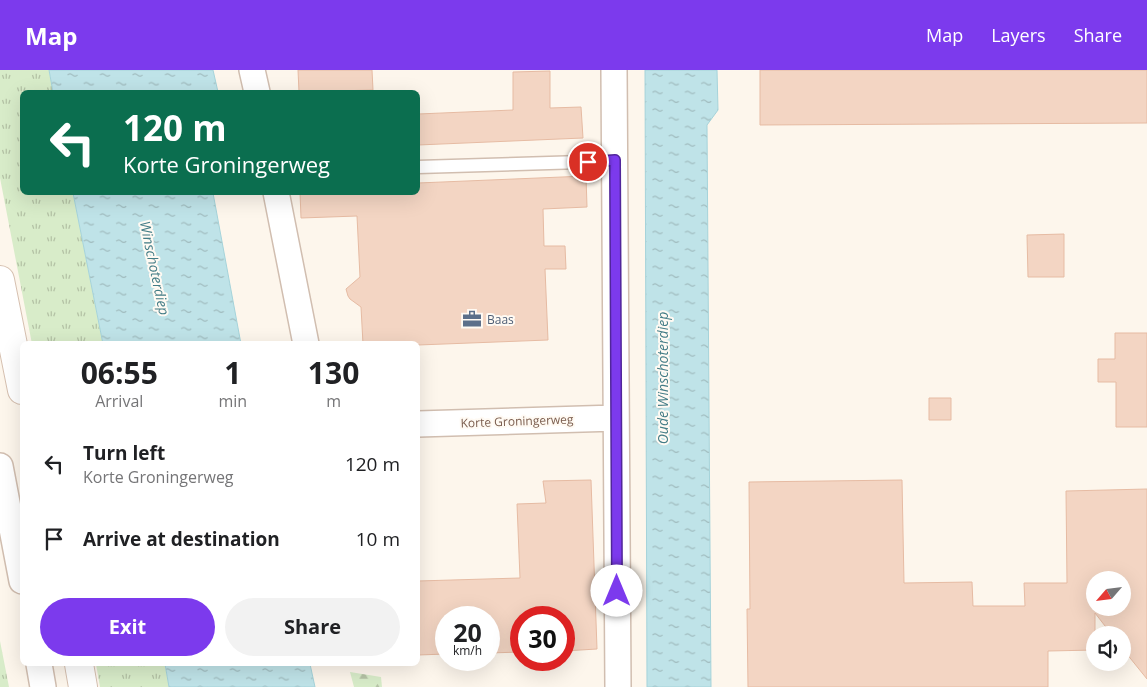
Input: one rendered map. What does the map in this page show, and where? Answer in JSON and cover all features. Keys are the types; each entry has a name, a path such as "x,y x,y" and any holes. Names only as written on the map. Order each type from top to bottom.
{"main road":[{"path":"0,280 20,380"},
{"path":"79,666 84,687"}],"street":[{"path":"252,70 257,90"},
{"path":"614,70 618,687"},
{"path":"277,195 305,341"},
{"name":"Korte Groningerweg","path":"420,424 616,418"},
{"path":"0,466 20,570"},
{"path":"39,666 43,687"}],"lane":[{"path":"420,167 615,160"}],"green space":[{"path":"0,70 49,70 53,90 20,90 20,195 73,195 102,341 31,341 0,178"},
{"path":"0,641 9,687 0,687"},
{"path":"96,666 165,666 169,687 100,687"},
{"path":"350,672 381,677 382,687 354,687"}],"water":[{"path":"49,70 213,70 218,90 53,90"},
{"name":"Oude Winschoterdiep","path":"645,70 717,70 718,110 707,125 711,687 647,687"},
{"name":"Winschoterdiep","path":"73,195 213,195 240,341 102,341"},
{"path":"165,666 310,666 315,687 169,687"}],"building":[{"path":"298,70 372,70 373,90 299,90"},
{"path":"760,70 1147,70 1147,123 760,125"},
{"path":"550,71 550,108 581,107 583,138 420,145 420,114 513,110 513,72"},
{"path":"586,176 587,207 543,209 544,246 565,246 566,269 545,269 548,340 420,345 420,341 363,341 361,307 350,299 346,289 360,277 357,216 301,218 300,195 420,195 420,183"},
{"path":"1064,234 1064,277 1028,277 1027,235"},
{"path":"1115,333 1147,333 1147,427 1116,427 1116,382 1098,382 1098,359 1115,359"},
{"path":"929,398 951,398 951,420 929,420"},
{"path":"591,480 597,649 575,650 575,606 510,606 510,652 500,653 500,606 435,606 435,654 420,655 420,581 520,578 517,504 546,503 543,481"},
{"path":"902,480 904,583 972,582 973,606 1025,606 1024,583 1067,583 1066,491 1147,489 1147,679 1131,659 1131,626 1105,626 1097,616 1131,616 1131,571 1086,571 1086,616 1095,616 1095,626 1086,626 1086,650 1048,651 1048,687 748,687 747,609 750,609 749,482"}],"place":[{"name":"Baas","path":"472,319"}],"route":[{"path":"588,162 615,160 617,591"}]}
